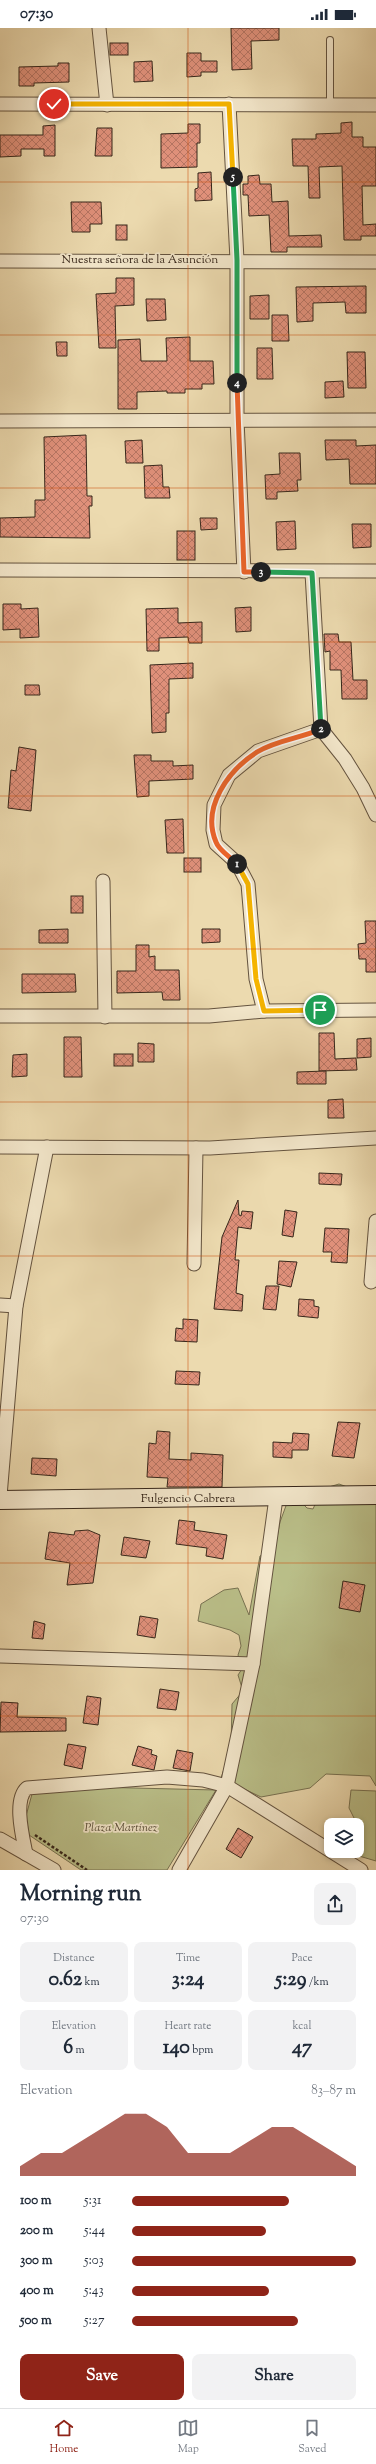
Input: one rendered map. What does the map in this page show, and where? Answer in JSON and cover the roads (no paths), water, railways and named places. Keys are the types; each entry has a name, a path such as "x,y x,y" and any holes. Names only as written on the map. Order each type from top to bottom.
{"main road":[{"name":"Fulgencio Cabrera","path":"0,1500 276,1498 376,1495"}],"street":[{"path":"98,28 107,104"},
{"path":"0,104 376,105"},
{"path":"229,104 237,260 237,420 244,572"},
{"name":"Nuestra señora de la Asunción","path":"0,261 237,260 376,262"},
{"path":"0,421 376,420"},
{"path":"0,570 312,573 376,571"},
{"path":"312,573 321,729 345,760 363,788 376,816"},
{"path":"264,1011 256,979 248,884 236,863 216,844 213,830 214,805 229,775 258,751 321,729"},
{"path":"103,881 105,1017"},
{"path":"0,1016 208,1016 264,1011 376,1010"},
{"path":"0,1147 196,1148 376,1138"},
{"path":"0,1496 16,1306 47,1147"},
{"path":"194,1264 196,1148"},
{"path":"371,1282 376,1221"},
{"path":"0,1305 16,1306"},
{"path":"179,1870 227,1786 253,1664 276,1498"},
{"path":"0,1656 253,1664"},
{"path":"26,1854 20,1806 22,1796 27,1788 167,1777 203,1780 227,1786 361,1870"},
{"path":"0,1839 54,1870"}],"lane":[{"path":"330,40 330,105"}],"park label":[{"name":"Plaza Martínez","path":"121,1828"}]}
